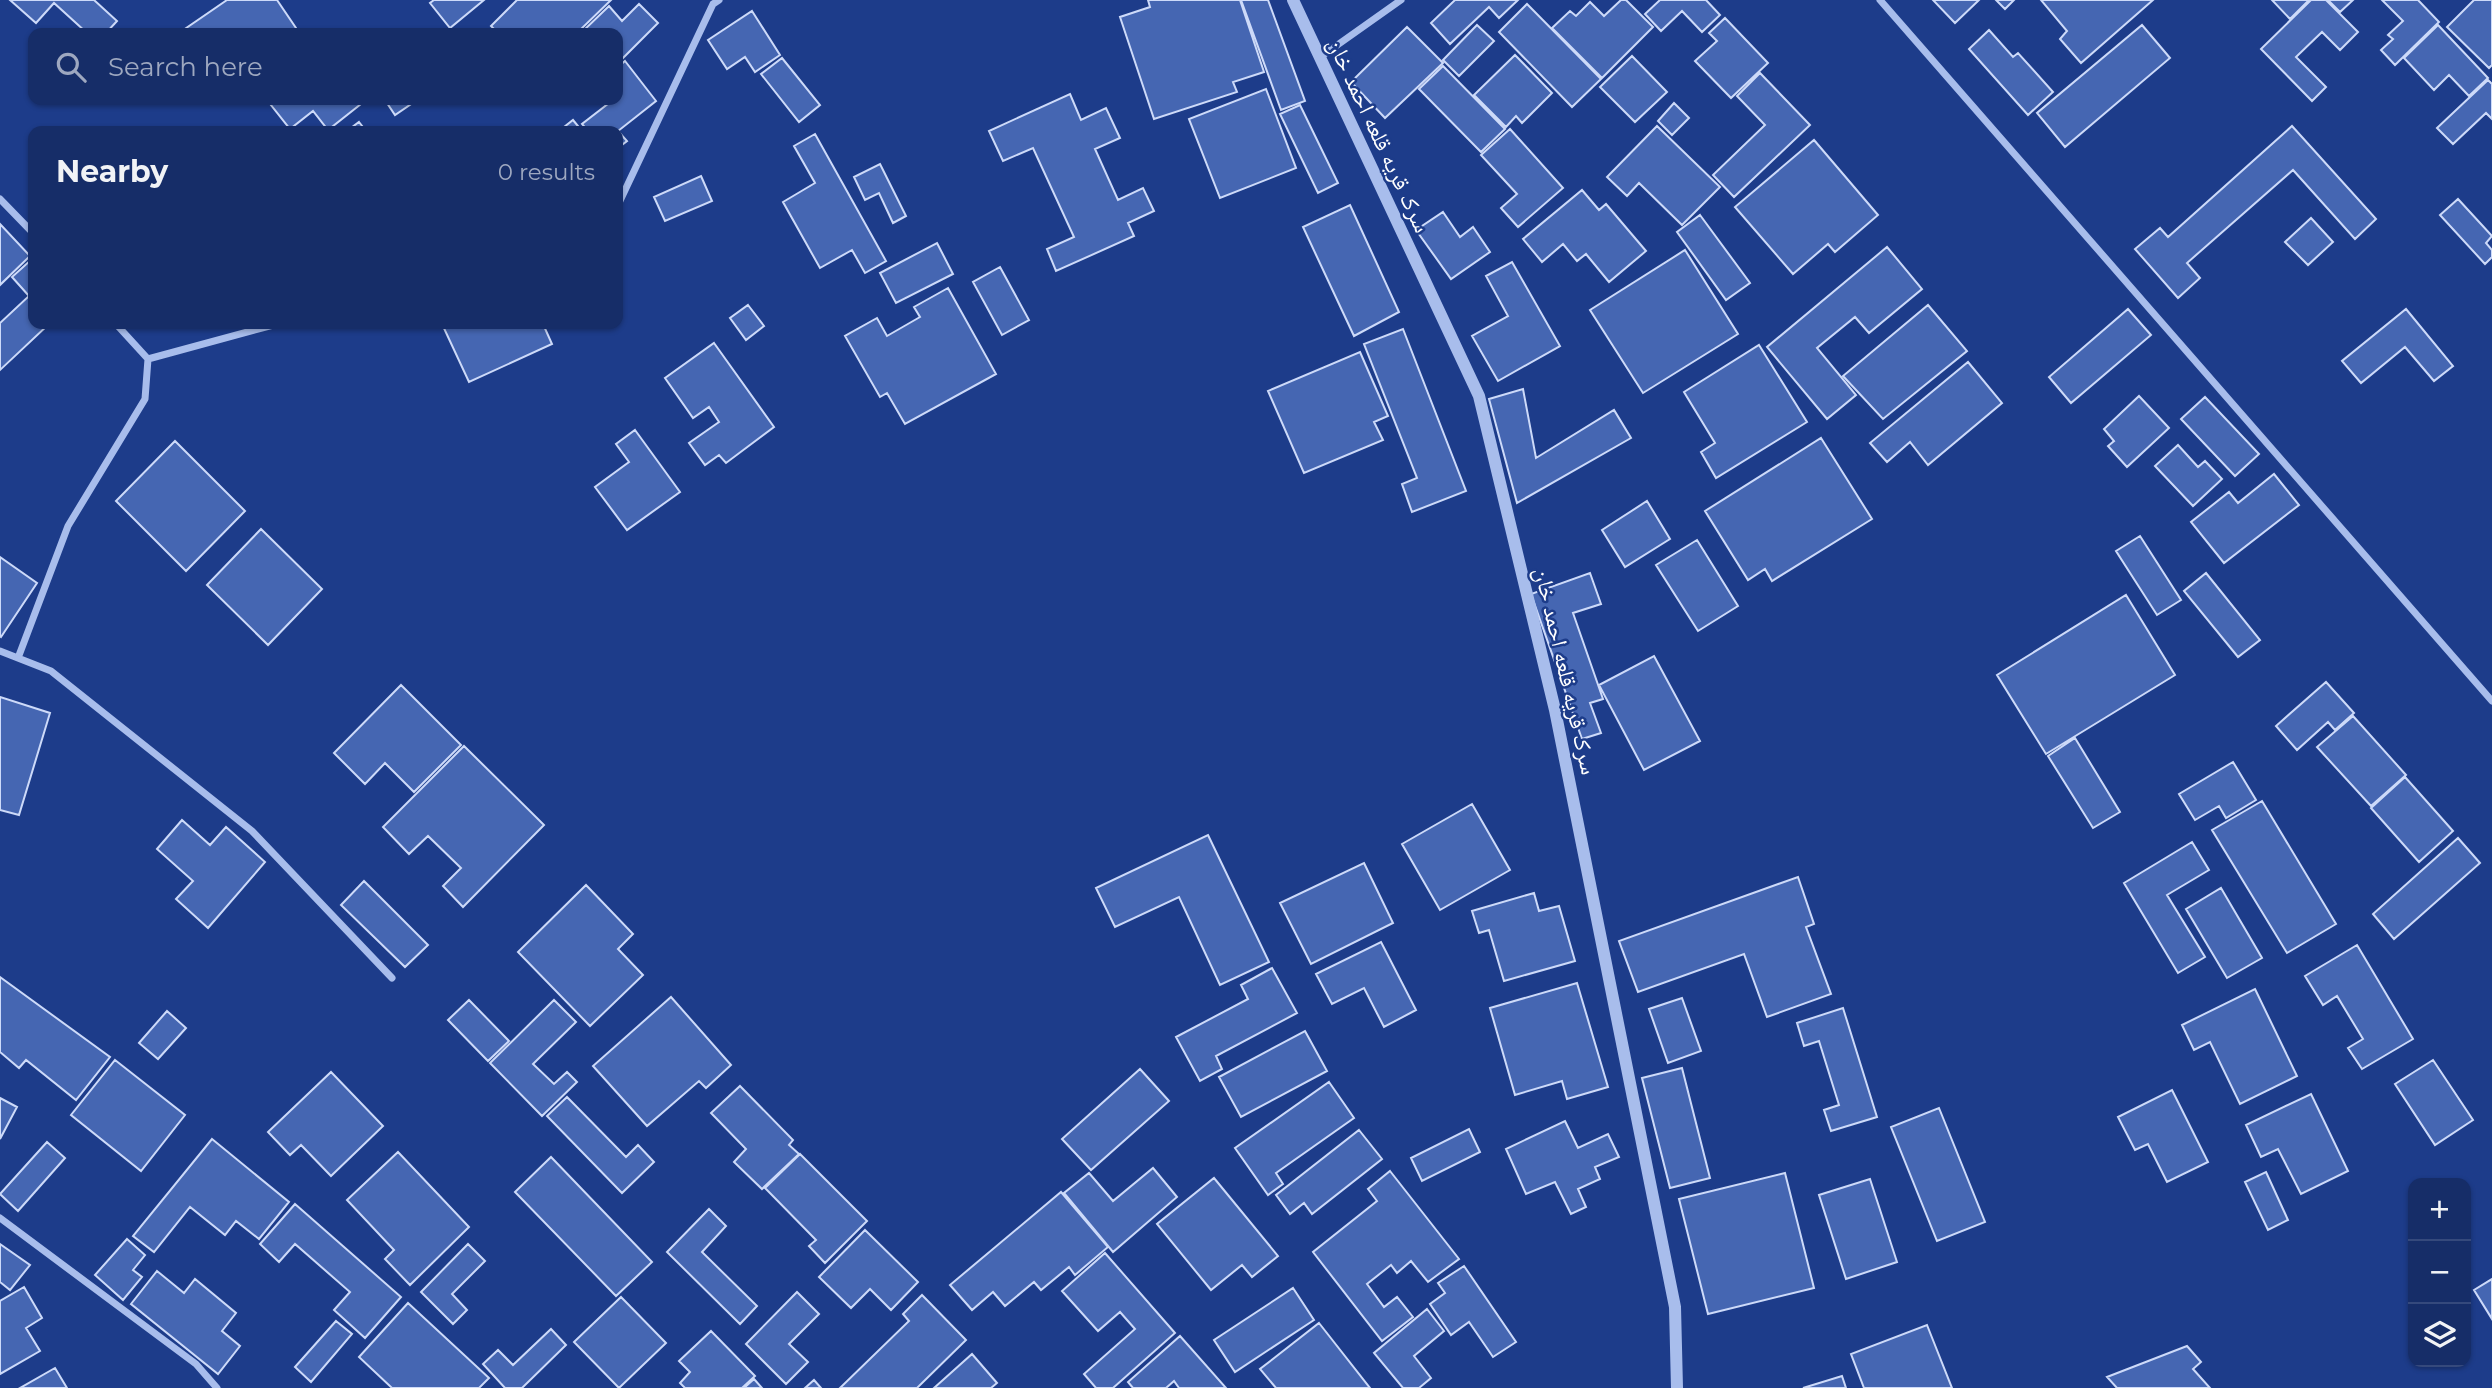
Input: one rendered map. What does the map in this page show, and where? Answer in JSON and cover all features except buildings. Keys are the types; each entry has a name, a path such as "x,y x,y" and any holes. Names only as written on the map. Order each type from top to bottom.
{"street":[{"path":"623,194 713,4 719,0"},
{"name":"سرک قریه قلعه احمد خان","path":"1293,0 1479,396 1555,710 1675,1307 1677,1388"},
{"path":"1319,58 1401,0"},
{"path":"1880,0 2492,701"},
{"path":"0,198 28,228"},
{"path":"18,659 68,526 145,399 148,359 121,329"},
{"path":"148,359 259,329"},
{"path":"0,651 51,671 252,831 392,978"},
{"path":"0,1218 197,1364 217,1388"}]}
